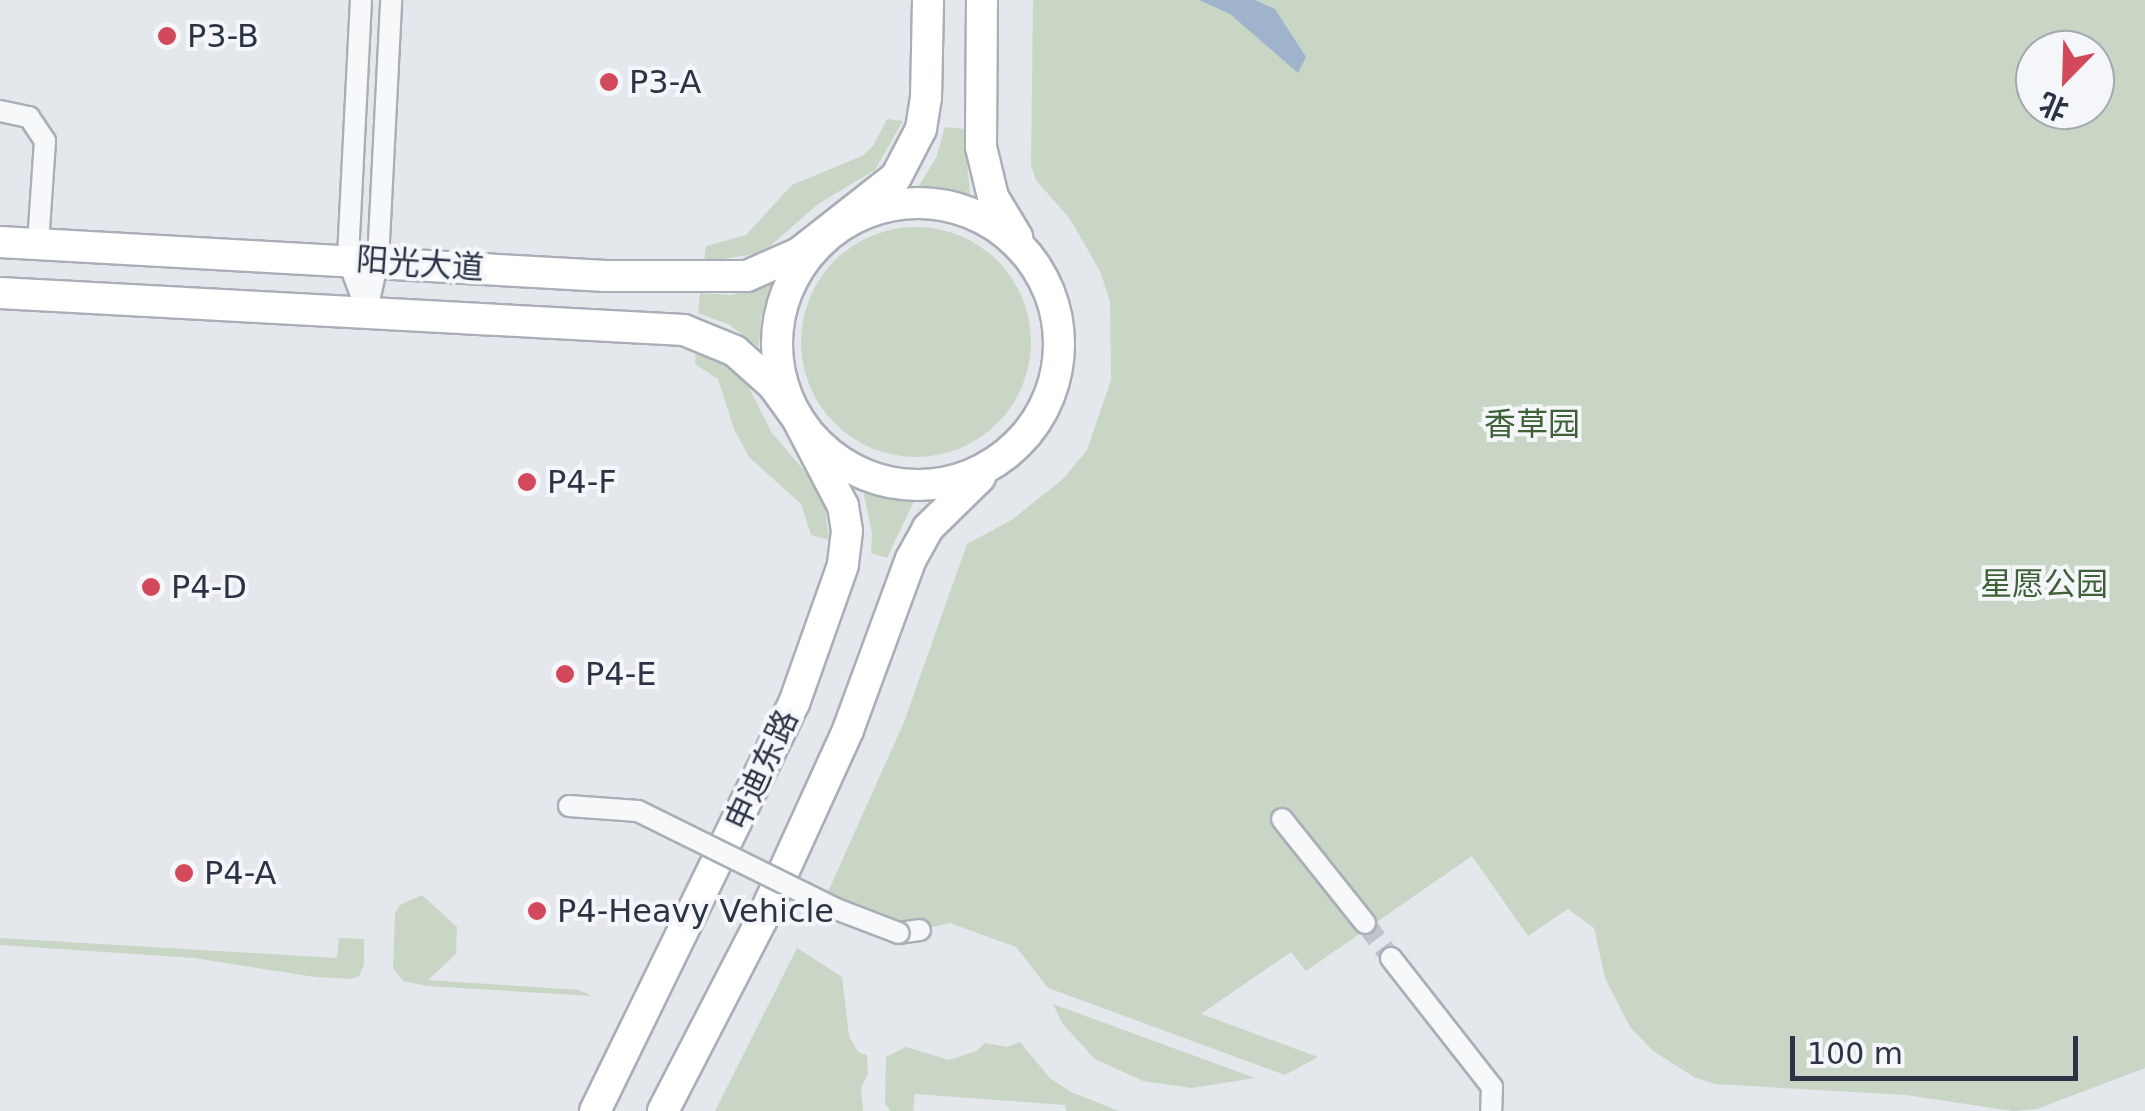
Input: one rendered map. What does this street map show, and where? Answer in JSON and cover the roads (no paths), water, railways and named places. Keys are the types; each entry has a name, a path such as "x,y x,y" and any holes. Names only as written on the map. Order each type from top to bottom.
{"street":[{"path":"361,0 363,261 367,311"},
{"path":"367,311 363,261 390,0"},
{"path":"928,0 926,98 916,141 896,177 807,255 785,293 776,335 780,378 797,418 826,451 858,472 895,484 934,485 971,476 1010,453 1039,420 1056,378 1060,334 1050,290 993,197 981,147 982,0"},
{"path":"0,111 29,117 44,141 38,244"},
{"path":"829,233 855,216 900,203 948,205 993,223 1027,252"},
{"name":"阳光大道","path":"0,242 606,276 746,276 776,266 829,233"},
{"name":"阳光大道","path":"0,294 684,330 736,351 773,385 797,418"},
{"name":"申迪东路","path":"595,1111 794,703 843,565 847,532 843,506 797,418"},
{"name":"申迪东路","path":"666,1107 762,919 848,730 912,559 928,528 954,498 1010,453"},
{"path":"569,806 638,811 836,909 909,932"},
{"path":"1282,819 1365,923"},
{"path":"1390,958 1492,1087 1491,1111"}],"water":[{"path":"1199,0 1255,0 1275,9 1306,57 1298,73 1230,14"}],"tunnel":[{"path":"1365,923 1391,958"}],"place":[{"name":"P3-B","path":"167,36"},
{"name":"P3-A","path":"609,82"},
{"name":"P4-F","path":"527,482"},
{"name":"P4-D","path":"151,587"},
{"name":"P4-E","path":"565,674"},
{"name":"P4-A","path":"184,873"},
{"name":"P4-Heavy Vehicle","path":"537,911"}],"park label":[{"name":"香草园","path":"1532,424"},
{"name":"星愿公园","path":"2044,584"}]}
